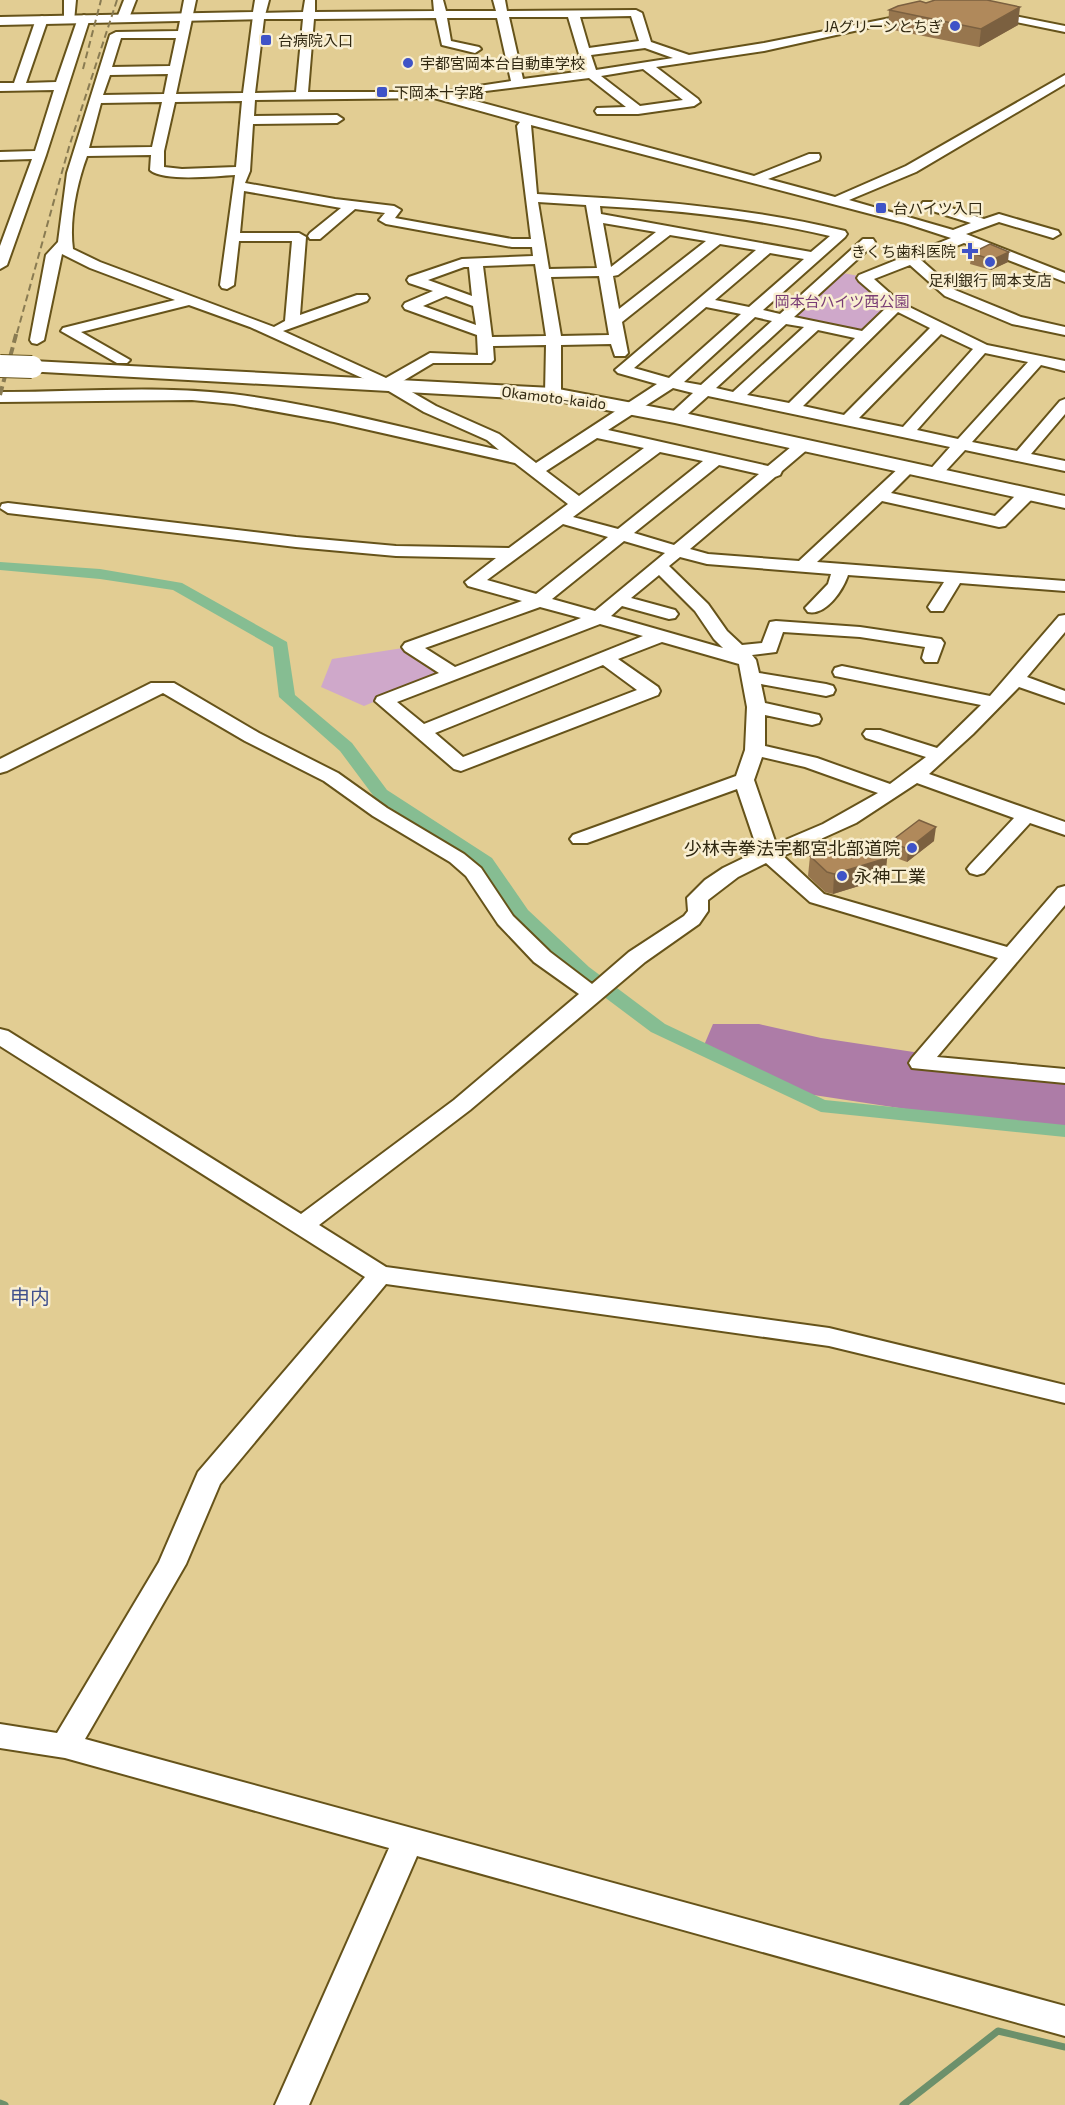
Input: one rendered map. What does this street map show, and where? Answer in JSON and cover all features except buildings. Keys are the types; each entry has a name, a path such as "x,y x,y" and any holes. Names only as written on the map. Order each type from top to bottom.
{"main road":[{"path":"0,21 260,16 261,0"},
{"name":"Okamoto-kaido","path":"0,366 553,394 630,407 1065,502"}],"street":[{"path":"0,264 4,242 40,155 60,86 77,18 70,0"},
{"path":"123,18 130,0"},
{"path":"190,0 183,34 174,48 175,70 158,151 157,170 182,173 243,171"},
{"path":"302,95 310,0"},
{"path":"438,0 446,43 475,49"},
{"path":"500,0 518,83"},
{"path":"96,99 434,94 591,74 764,47 930,11"},
{"path":"974,11 1065,29"},
{"path":"573,13 591,74 638,110"},
{"path":"227,285 238,186 243,171 249,120 249,96 260,16 636,13 646,44"},
{"path":"19,87 42,20"},
{"path":"183,34 116,35 118,49 105,71 74,173 64,244 66,250 74,256 271,330 387,384 430,409 493,437 578,504"},
{"path":"585,52 646,44 688,59"},
{"path":"601,111 638,110 694,102 646,66"},
{"path":"105,71 175,70"},
{"path":"836,201 911,169 1065,79"},
{"path":"0,87 60,86"},
{"path":"434,94 959,236 1065,278"},
{"path":"249,120 337,119"},
{"path":"528,120 523,126 531,198 554,341 553,394"},
{"path":"82,152 158,151"},
{"path":"0,156 40,155"},
{"path":"754,180 814,157"},
{"path":"725,212 773,184"},
{"path":"238,186 394,210 386,220 512,243 538,243"},
{"path":"531,198 662,205 725,212 771,218 840,234 670,383 630,407 537,470"},
{"path":"592,201 624,370"},
{"path":"315,236 352,205"},
{"path":"928,205 984,223"},
{"path":"595,217 815,257"},
{"path":"1053,234 999,218 984,223 912,259 864,278 896,306 982,348 1065,366"},
{"path":"482,304 414,280 474,261 613,272 668,230"},
{"path":"232,237 299,237 292,323"},
{"path":"615,320 717,239"},
{"path":"675,417 868,242"},
{"path":"38,340 53,255 64,244"},
{"path":"624,370 766,249"},
{"path":"912,259 950,293 1017,321 1062,328"},
{"path":"387,384 430,358 486,360 482,304 474,261"},
{"path":"444,292 410,306 485,337 554,341 618,339"},
{"path":"271,330 362,298"},
{"path":"122,360 68,331 191,300"},
{"path":"704,302 865,336"},
{"path":"792,409 896,306"},
{"path":"847,421 941,328 994,312"},
{"path":"736,397 813,326"},
{"path":"906,433 982,348"},
{"path":"935,473 1038,360"},
{"path":"624,370 670,383 1065,466"},
{"path":"0,397 192,395 234,399 334,417 521,459"},
{"path":"1020,457 1065,404"},
{"path":"1045,428 1065,432"},
{"path":"593,432 774,472"},
{"path":"606,659 651,691 461,765 384,701 596,619 774,472 803,445"},
{"path":"656,447 474,582 660,636 826,690"},
{"path":"453,674 411,648 539,601 715,460"},
{"path":"803,566 908,468"},
{"path":"879,495 999,522 1027,494"},
{"path":"8,508 296,542 396,551 514,553"},
{"path":"559,518 707,559 1065,586"},
{"path":"659,566 702,608 720,635 745,663 756,707 755,750 744,780 769,854 817,898 1011,956"},
{"path":"814,608 836,586 842,570"},
{"path":"937,607 956,576"},
{"path":"618,600 669,615"},
{"path":"302,1226 462,1105 637,957 692,920 698,911 697,898 710,885 769,854 849,820 915,776 941,755 993,702 1065,620"},
{"path":"745,663 770,648 776,626 860,632 935,643 931,658"},
{"path":"422,732 660,636"},
{"path":"842,672 993,702"},
{"path":"1015,679 1065,697"},
{"path":"0,767 158,687 167,687 252,737 331,777 380,812 457,858 474,872 505,920 542,957 569,978 599,987"},
{"path":"756,707 812,719"},
{"path":"873,734 941,755"},
{"path":"755,750 810,762 893,792"},
{"path":"915,776 1065,828"},
{"path":"580,839 744,780"},
{"path":"977,869 1027,815"},
{"path":"1065,892 920,1063 1065,1076"},
{"path":"0,1036 380,1275 829,1337 1065,1394"},
{"path":"65,1746 172,1564 208,1479 380,1275"},
{"path":"0,1736 65,1746 1065,2021"},
{"path":"292,2105 408,1841"}],"green space":[{"name":"岡本台ハイツ西公園","path":"832,271 859,276 890,305 861,332 781,316"},
{"path":"403,648 442,673 364,706 321,687 332,659"}],"shaded area":[{"path":"713,1024 759,1024 821,1038 1065,1075 1065,1126 958,1117 794,1092 702,1050"}],"waterway":[{"path":"0,566 100,574 177,586 281,645 287,697 346,747 381,794 486,862 521,914 582,971 658,1028 821,1106 1065,1131"},
{"path":"903,2105 998,2031 1065,2047"},
{"path":"0,2103 5,2105"}],"railway":[{"path":"83,69 101,0"},
{"path":"17,333 69,147 117,0"},
{"path":"0,395 17,331"}],"place":[{"name":"JAグリーンとちぎ","path":"955,26"},
{"name":"台病院入口","path":"266,40"},
{"name":"宇都宮岡本台自動車学校","path":"408,63"},
{"name":"下岡本十字路","path":"382,92"},
{"name":"台ハイツ入口","path":"881,208"},
{"name":"きくち歯科医院","path":"970,251"},
{"name":"足利銀行 岡本支店","path":"990,262"},
{"name":"少林寺拳法宇都宮北部道院","path":"912,848"},
{"name":"永神工業","path":"842,876"}],"district":[{"name":"申内","path":"30,1296"}]}
